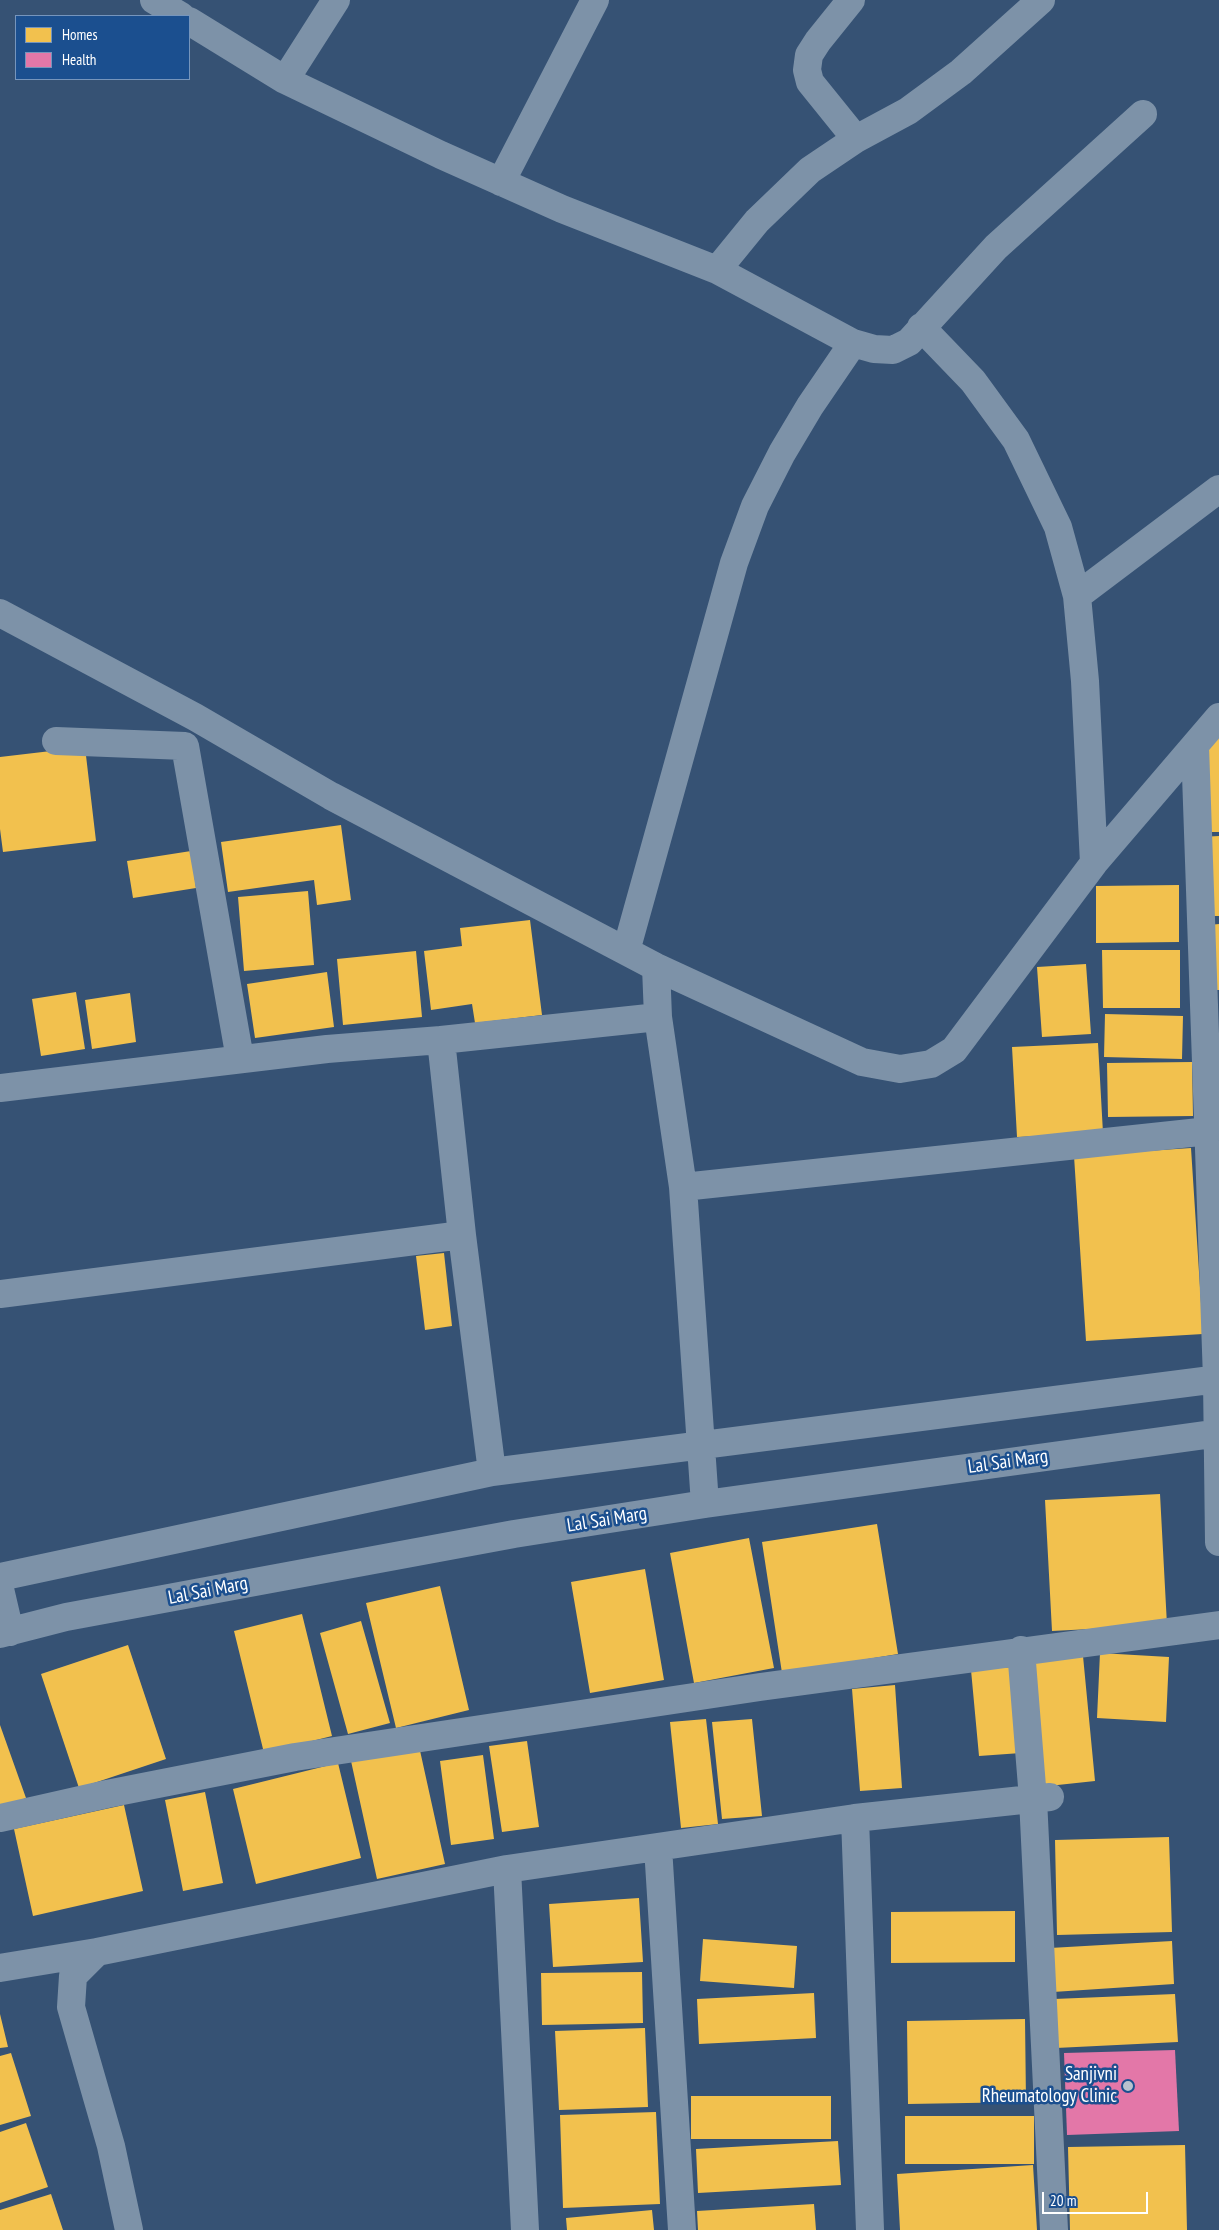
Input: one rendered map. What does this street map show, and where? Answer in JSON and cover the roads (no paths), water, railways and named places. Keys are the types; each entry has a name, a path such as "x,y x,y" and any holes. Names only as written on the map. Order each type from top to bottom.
{"street":[{"path":"154,0 179,15"},
{"path":"286,80 336,0"},
{"path":"501,182 595,0"},
{"path":"850,0 818,40 809,55 807,70 810,82 856,139"},
{"path":"717,270 756,221 810,170 856,139 908,111 961,72 1041,0"},
{"path":"190,22 286,80 562,209 717,270 853,343 874,349 892,350 909,342 1003,240 1143,114"},
{"path":"921,327 973,381 1016,440 1058,526 1077,596 1085,681 1094,863"},
{"path":"626,951 734,563 746,530 782,453 810,406 853,343"},
{"path":"1077,596 1219,489"},
{"path":"0,613 195,717 331,796 656,967 862,1062 900,1069 930,1064 954,1050 1094,863 1219,717"},
{"path":"195,717 185,746 240,1059"},
{"path":"56,741 185,746"},
{"path":"1195,746 1212,1007 1209,1131 1218,1379 1219,1542"},
{"path":"656,967 658,1017 682,1187 700,1445 706,1504"},
{"path":"0,1088 327,1049 441,1040 658,1017"},
{"path":"441,1040 462,1235 492,1472"},
{"path":"682,1187 1209,1131"},
{"path":"0,1294 462,1235"},
{"path":"0,1577 492,1472 1218,1379"},
{"name":"Lal Sai Marg","path":"5,1633 66,1617 514,1534 706,1504 1218,1433"},
{"path":"0,1589 5,1633"},
{"path":"0,1818 107,1794 295,1757 750,1688 1021,1650 1219,1625"},
{"path":"1021,1650 1042,1798 1054,2230"},
{"path":"0,1968 97,1952 507,1870 855,1818 1042,1798"},
{"path":"855,1818 870,2230"},
{"path":"658,1847 682,2230"},
{"path":"507,1870 525,2230"},
{"path":"97,1952 73,1976 71,2007 111,2146 129,2230"}],"place":[{"name":"Sanjivni Rheumatology Clinic","path":"1128,2086"}]}
